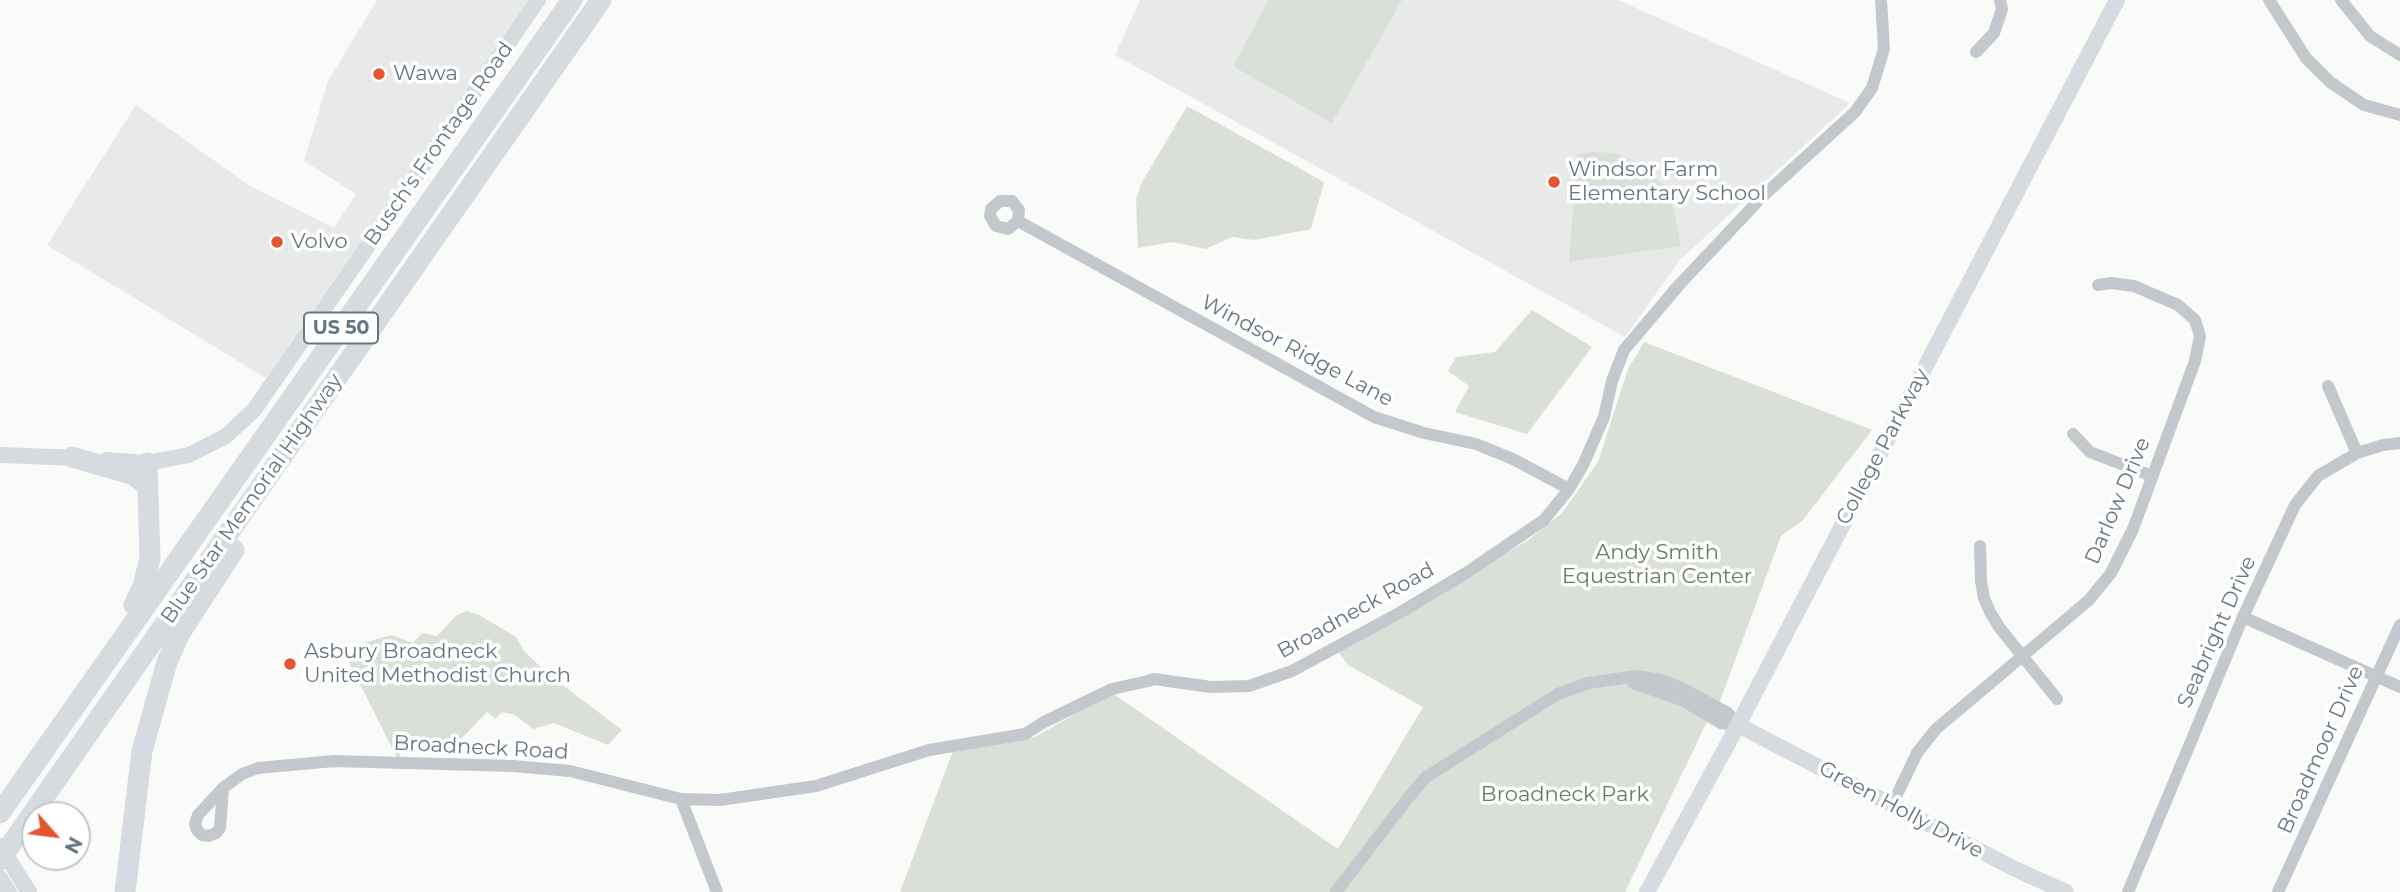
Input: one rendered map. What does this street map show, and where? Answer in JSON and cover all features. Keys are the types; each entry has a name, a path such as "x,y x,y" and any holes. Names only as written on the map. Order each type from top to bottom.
{"highway":[{"name":"Blue Star Memorial Highway","path":"0,813 572,0"},
{"name":"Blue Star Memorial Highway","path":"0,860 601,0"},
{"path":"126,892 142,751 167,662 180,633 277,487 294,439"},
{"path":"72,457 134,475 146,485"},
{"path":"109,656 143,586 147,572 150,545 147,463"}],"main road":[{"name":"Busch's Frontage Road","path":"0,455 147,463 177,459 204,450 226,436 254,410 538,0"},
{"name":"College Parkway","path":"1647,892 1738,724 2117,0"},
{"name":"Green Holly Drive","path":"1738,724 2015,869 2066,892"},
{"path":"0,846 26,887"},
{"path":"0,878 9,892"}],"street":[{"name":"Broadneck Road","path":"223,788 242,774 270,766 334,761 400,762 570,771 681,799 720,800 816,786 929,750 1025,734 1112,689 1154,679 1211,687 1249,686 1292,671 1401,612 1466,573 1544,520 1569,489 1583,465 1604,417 1612,381 1624,350 1679,285 1763,196 1855,112 1872,88 1884,48 1881,0"},
{"path":"1976,52 1994,33 2002,9 2000,0"},
{"path":"2269,0 2306,58 2330,82 2364,105 2400,115"},
{"path":"2341,0 2370,36 2400,55"},
{"name":"Windsor Ridge Lane","path":"1018,221 1374,417 1424,433 1476,444 1513,459 1569,489"},
{"name":"Darlow Drive","path":"1892,805 1917,753 1936,729 2089,600 2105,581 2125,547 2195,361 2199,347 2198,329 2188,312 2142,289 2122,284 2098,285"},
{"path":"2328,386 2357,453"},
{"path":"2073,434 2090,452 2152,476"},
{"name":"Seabright Drive","path":"2128,892 2243,617 2295,505 2318,476 2357,453 2400,443"},
{"path":"1980,546 1984,598 1999,627 2057,698"},
{"path":"2243,617 2400,687"},
{"name":"Broadmoor Drive","path":"2278,892 2400,625"},
{"path":"1336,892 1408,798 1437,769 1558,694 1588,683 1622,680 1682,699 1721,723 1738,724"},
{"path":"681,799 717,892"}],"shaded area":[{"path":"377,0 528,0 266,378 47,245 136,105 250,186 334,228 356,194 304,161 328,81"},
{"name":"Windsor Farm Elementary School","path":"1140,0 1618,0 1850,103 1680,260 1625,337 1115,55"}],"green space":[{"path":"1269,0 1402,0 1332,123 1233,66"},
{"path":"1187,106 1324,182 1311,229 1254,240 1232,237 1206,249 1172,242 1138,248 1136,199 1141,184"},
{"path":"1613,153 1627,158 1641,165 1659,181 1674,210 1681,246 1569,262 1577,154"},
{"path":"1532,310 1592,347 1527,434 1455,412 1469,386 1448,371 1456,357 1495,352"},
{"path":"1644,342 1872,430 1803,520 1781,536 1720,701 1705,726 1625,892 900,892 953,751 1035,737 1112,693 1338,849 1423,707 1348,665 1338,651 1528,540 1562,513 1598,462 1628,369"},
{"path":"467,611 516,637 524,651 548,674 622,730 608,745 554,723 533,729 515,715 502,712 495,719 487,712 458,742 444,742 433,752 411,745 400,754 399,762 346,656 351,647 391,635 413,643 422,633 437,636 457,615"}],"place":[{"name":"Wawa","path":"379,74"},
{"name":"Windsor Farm Elementary School","path":"1554,182"},
{"name":"Volvo","path":"277,242"},
{"name":"Asbury Broadneck United Methodist Church","path":"290,664"}],"park label":[{"name":"Andy Smith Equestrian Center","path":"1657,565"},
{"name":"Broadneck Park","path":"1565,795"}]}
